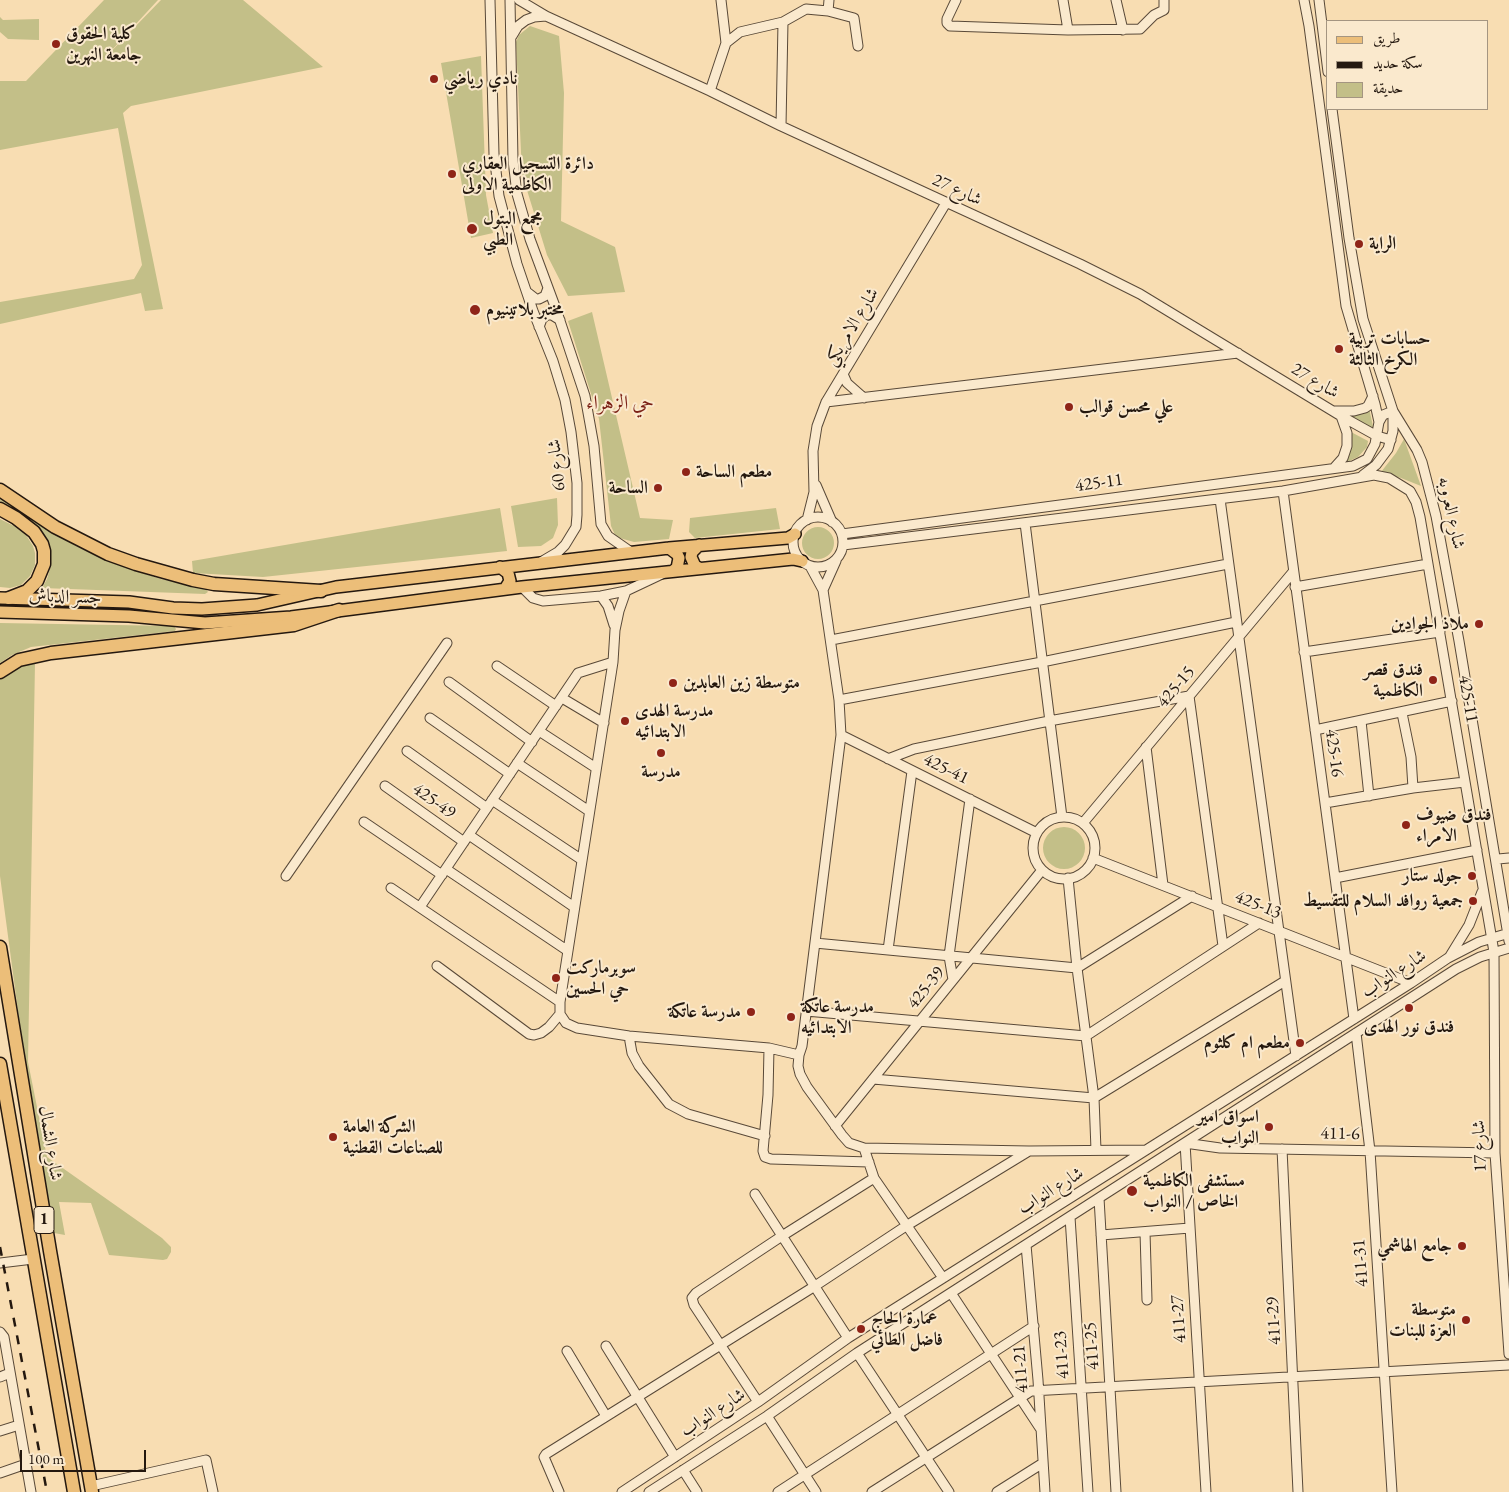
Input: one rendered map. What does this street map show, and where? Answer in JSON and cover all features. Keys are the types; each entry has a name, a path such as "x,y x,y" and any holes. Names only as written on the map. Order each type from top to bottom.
{"highway":[{"path":"0,490 55,527 99,549 136,564 214,584 322,590"},
{"path":"0,509 16,518 34,532 44,551 44,564 37,581 26,591 5,598"},
{"path":"0,672 19,660 51,653 294,625 332,611"},
{"name":"شارع الشمال","path":"0,948 51,1260 92,1489"},
{"name":"شارع الشمال","path":"0,1064 74,1492"}],"main road":[{"name":"جسر الدباش","path":"5,598 128,602 173,608 202,609 257,605 346,586 631,552 788,538 794,534"},
{"path":"699,545 695,548 691,557 695,566 699,568"},
{"path":"669,548 679,558 677,568 670,572"},
{"name":"جسر الدباش","path":"0,612 129,616 205,623 291,617 505,589 699,568 793,559 806,563"},
{"path":"520,565 516,577 522,587"},
{"path":"500,568 508,572 510,581 505,589"},
{"path":"322,590 327,592 331,600 329,609 332,611"}],"street":[{"name":"شارع 60","path":"490,0 494,154 499,196 507,230 526,290 553,361 565,400 577,483 576,527 565,545 542,562"},
{"path":"510,0 514,160 517,194 530,239 560,320 585,396 592,426 600,524 608,536 631,552"},
{"name":"شارع 27","path":"519,0 546,16 710,91 1140,294 1338,414 1377,436 1391,440"},
{"path":"710,91 726,42 721,0"},
{"path":"828,11 829,0"},
{"path":"956,0 947,19 947,23 950,26 1068,30 1140,29 1154,15 1164,10 1164,0"},
{"path":"1063,0 1068,30"},
{"path":"1116,0 1123,30"},
{"path":"1304,0 1346,306 1379,422"},
{"path":"1319,0 1326,56"},
{"path":"726,42 740,32 782,22 806,10 828,11 854,18 858,46"},
{"path":"512,36 518,26 526,20 546,16"},
{"path":"781,126 782,22"},
{"name":"شارع العروبه","path":"1332,110 1358,297 1363,319 1392,407 1422,462 1436,516 1459,641 1508,936"},
{"name":"شارع الامريكي","path":"807,520 814,492 813,451 817,426 826,402 946,203"},
{"path":"526,290 531,296 540,299 545,296 548,288"},
{"path":"539,327 542,319 547,315 552,315 560,320"},
{"path":"826,402 1238,353"},
{"path":"844,374 847,383 864,398"},
{"path":"1374,400 1379,408 1392,407"},
{"path":"1334,468 1343,458 1347,446 1347,433 1338,414 1365,408 1374,400"},
{"path":"1377,436 1382,415 1392,407"},
{"name":"425-11","path":"1360,477 1383,458 1393,431 1392,407"},
{"name":"425-11","path":"842,534 1334,468 1361,463 1371,453 1377,436"},
{"name":"425-11","path":"843,545 1283,490 1374,475 1389,478 1410,491 1416,502 1492,937"},
{"name":"شارع الامريكي","path":"814,477 824,507 832,522"},
{"name":"425-16","path":"1283,490 1354,1019"},
{"path":"1220,498 1296,1056"},
{"path":"823,590 843,545 842,534 832,522 824,518 815,518 807,520 794,534 794,549 806,563 823,590 839,700 840,735 802,1046 799,1055 798,1066 807,1087 849,1143 864,1148 1030,1151 1146,1150"},
{"path":"1025,523 1062,817"},
{"path":"806,563 826,566 838,557"},
{"path":"831,640 1228,564"},
{"path":"1295,587 1428,564"},
{"path":"522,587 533,598 543,601 600,596 626,591 670,572"},
{"name":"425-15","path":"1083,823 1293,572"},
{"path":"626,591 619,610 615,630 613,662 574,907 560,1002 560,1014 566,1023 577,1028 629,1036 769,1048 799,1055"},
{"path":"600,596 610,612 615,630"},
{"path":"839,700 1042,662 1236,622"},
{"path":"1304,652 1440,632"},
{"path":"286,876 447,643"},
{"path":"420,907 578,673 613,662"},
{"path":"497,666 559,702 604,723"},
{"path":"449,682 532,742"},
{"path":"888,759 914,749 1049,721 1190,696 1223,946"},
{"path":"1315,730 1452,702"},
{"path":"1402,712 1411,757 1413,788"},
{"path":"430,718 510,774"},
{"path":"1360,721 1369,796"},
{"path":"539,731 596,768"},
{"name":"425-41","path":"840,735 1037,833"},
{"path":"1146,747 1163,885"},
{"path":"406,751 582,860"},
{"path":"517,763 589,811"},
{"path":"888,950 912,771"},
{"path":"1325,803 1413,788 1465,782"},
{"name":"425-49","path":"385,786 574,907"},
{"path":"953,980 949,956 970,800"},
{"path":"1062,817 1073,818 1083,823 1094,839 1095,848 1088,868 1079,875 1068,878 1059,878 1042,870 1036,862 1033,842 1043,825 1052,819 1062,817"},
{"path":"364,822 568,951"},
{"path":"1335,878 1477,850"},
{"name":"425-13","path":"1093,858 1411,983"},
{"path":"1498,859 1509,858"},
{"name":"425-39","path":"835,1126 1042,870"},
{"path":"1068,878 1077,968 1094,1098 1096,1150"},
{"path":"391,888 560,1002"},
{"path":"1448,958 1469,925 1483,889"},
{"path":"815,943 1077,968 1192,896"},
{"path":"806,1011 1086,1036 1259,923"},
{"name":"شارع النواب","path":"622,1492 758,1402 848,1338 1448,958 1492,937 1508,936"},
{"name":"شارع 17","path":"1492,937 1494,952 1495,1153 1509,1354"},
{"name":"شارع النواب","path":"648,1492 767,1416 857,1353 1456,969 1494,952 1509,948"},
{"path":"437,966 529,1034 541,1033 560,1014"},
{"path":"873,1080 1094,1098 1285,981"},
{"name":"411-31","path":"1356,1033 1370,1150 1392,1492"},
{"path":"629,1036 632,1053 639,1066 669,1104 688,1114 765,1136"},
{"path":"769,1048 765,1157 771,1159 868,1162"},
{"name":"411-6","path":"1184,1143 1220,1148 1495,1153"},
{"name":"411-27","path":"1184,1143 1206,1492"},
{"path":"864,1148 874,1178 943,1278"},
{"name":"411-29","path":"1282,1149 1298,1492"},
{"path":"559,1492 544,1457 546,1454 816,1286 906,1226 1030,1151"},
{"path":"758,1402 694,1305 692,1298 696,1293 782,1236 874,1178"},
{"path":"755,1194 848,1338"},
{"name":"411-25","path":"1099,1198 1116,1492"},
{"name":"411-23","path":"1070,1217 1088,1492"},
{"path":"1101,1235 1190,1228"},
{"path":"1145,1232 1147,1300"},
{"name":"411-21","path":"1026,1245 1034,1326 1045,1492"},
{"path":"0,1262 33,1259"},
{"path":"951,1293 1041,1430"},
{"path":"778,1492 1034,1326"},
{"path":"0,1332 4,1337 31,1492"},
{"path":"606,1346 675,1457"},
{"path":"567,1351 606,1416"},
{"path":"857,1353 949,1492"},
{"path":"872,1492 1031,1391 1509,1365"},
{"path":"0,1378 10,1374"},
{"path":"767,1416 816,1492"},
{"path":"0,1431 19,1425"},
{"path":"92,1489 206,1460 213,1492"},
{"path":"997,1492 1043,1463"},
{"path":"0,1473 26,1464"},
{"path":"683,1470 697,1492"}],"green space":[{"path":"104,0 158,0 98,65 161,0 243,0 323,67 131,106 123,113 163,309 145,311 141,293 0,324 0,302 134,279 142,265 118,128 0,150 0,81 26,81"},
{"path":"0,17 3,20 39,19 39,40 8,39 0,32"},
{"path":"530,26 559,36 564,93 561,221 615,247 625,292 568,296 547,255 522,174 516,42 519,35"},
{"path":"481,56 486,195 493,233 471,238 441,63"},
{"path":"592,312 640,518 673,520 669,539 634,542 616,537 611,526 599,419 568,321"},
{"path":"1369,408 1374,431 1345,414"},
{"path":"1351,432 1368,441 1367,447 1358,457 1347,462 1351,449"},
{"path":"1404,439 1421,486 1381,472"},
{"path":"0,498 76,546 89,552 139,572 161,579 205,588 208,592 205,594 42,588 51,565 48,542 39,528 0,501"},
{"path":"557,498 558,525 553,538 541,546 518,547 511,506"},
{"path":"500,508 507,551 263,577 193,573 192,561"},
{"path":"776,508 780,529 695,538 689,532 690,518"},
{"path":"0,519 26,535 35,553 35,565 30,576 21,585 10,588 0,587"},
{"path":"818,527 824,528 829,532 833,537 833,549 829,554 824,558 818,559 812,558 807,554 803,549 802,543 803,537 807,532 812,528"},
{"path":"0,623 174,626 176,629 175,631 31,647 12,655 0,663"},
{"path":"35,663 28,1062 47,1157 162,1238 171,1247 171,1252 167,1259 163,1260 109,1255 91,1203 59,1202 65,1235 54,1233 20,1026 0,876 0,679 18,666"},
{"path":"1068,827 1076,830 1082,836 1085,848 1082,860 1076,866 1060,869 1052,866 1046,860 1043,844 1046,836 1052,830"}],"railway":[{"path":"0,1247 47,1492"}],"place":[{"name":"كلية الحقوق جامعة النهرين","path":"56,44"},
{"name":"نادي رياضي","path":"434,79"},
{"name":"دائرة التسجيل العقاري الكاظمية الاولى","path":"452,174"},
{"name":"مجمع البتول الطبي","path":"472,229"},
{"name":"الراية","path":"1359,244"},
{"name":"مختبر بلاتينيوم","path":"475,310"},
{"name":"حسابات تربية الكرخ الثالثة","path":"1339,349"},
{"name":"علي محسن قوالب","path":"1069,407"},
{"name":"مطعم الساحة","path":"686,472"},
{"name":"الساحة","path":"658,488"},
{"name":"ملاذ الجوادين","path":"1479,624"},
{"name":"فندق قصر الكاظمية","path":"1433,680"},
{"name":"متوسطة زين العابدين","path":"673,683"},
{"name":"مدرسة الهدى الابتدائيه","path":"625,721"},
{"name":"مدرسة","path":"661,753"},
{"name":"فندق ضيوف الامراء","path":"1406,825"},
{"name":"جولد ستار","path":"1472,876"},
{"name":"جمعية روافد السلام للتقسيط","path":"1473,901"},
{"name":"سوبرماركت حي الحسين","path":"556,978"},
{"name":"فندق نور الهدى","path":"1409,1008"},
{"name":"مدرسة عاتكة","path":"751,1012"},
{"name":"مدرسة عاتكة الابتدائيه","path":"791,1017"},
{"name":"مطعم ام كلثوم","path":"1300,1043"},
{"name":"اسواق امير النواب","path":"1269,1127"},
{"name":"الشركة العامة للصناعات القطنية","path":"333,1137"},
{"name":"مستشفى الكاظمية الخاص / النواب","path":"1132,1191"},
{"name":"جامع الهاشمي","path":"1462,1246"},
{"name":"متوسطة العزة للبنات","path":"1466,1320"},
{"name":"عمارة الحاج فاضل الطائي","path":"861,1329"}],"district":[{"name":"حي الزهراء","path":"620,404"}]}
